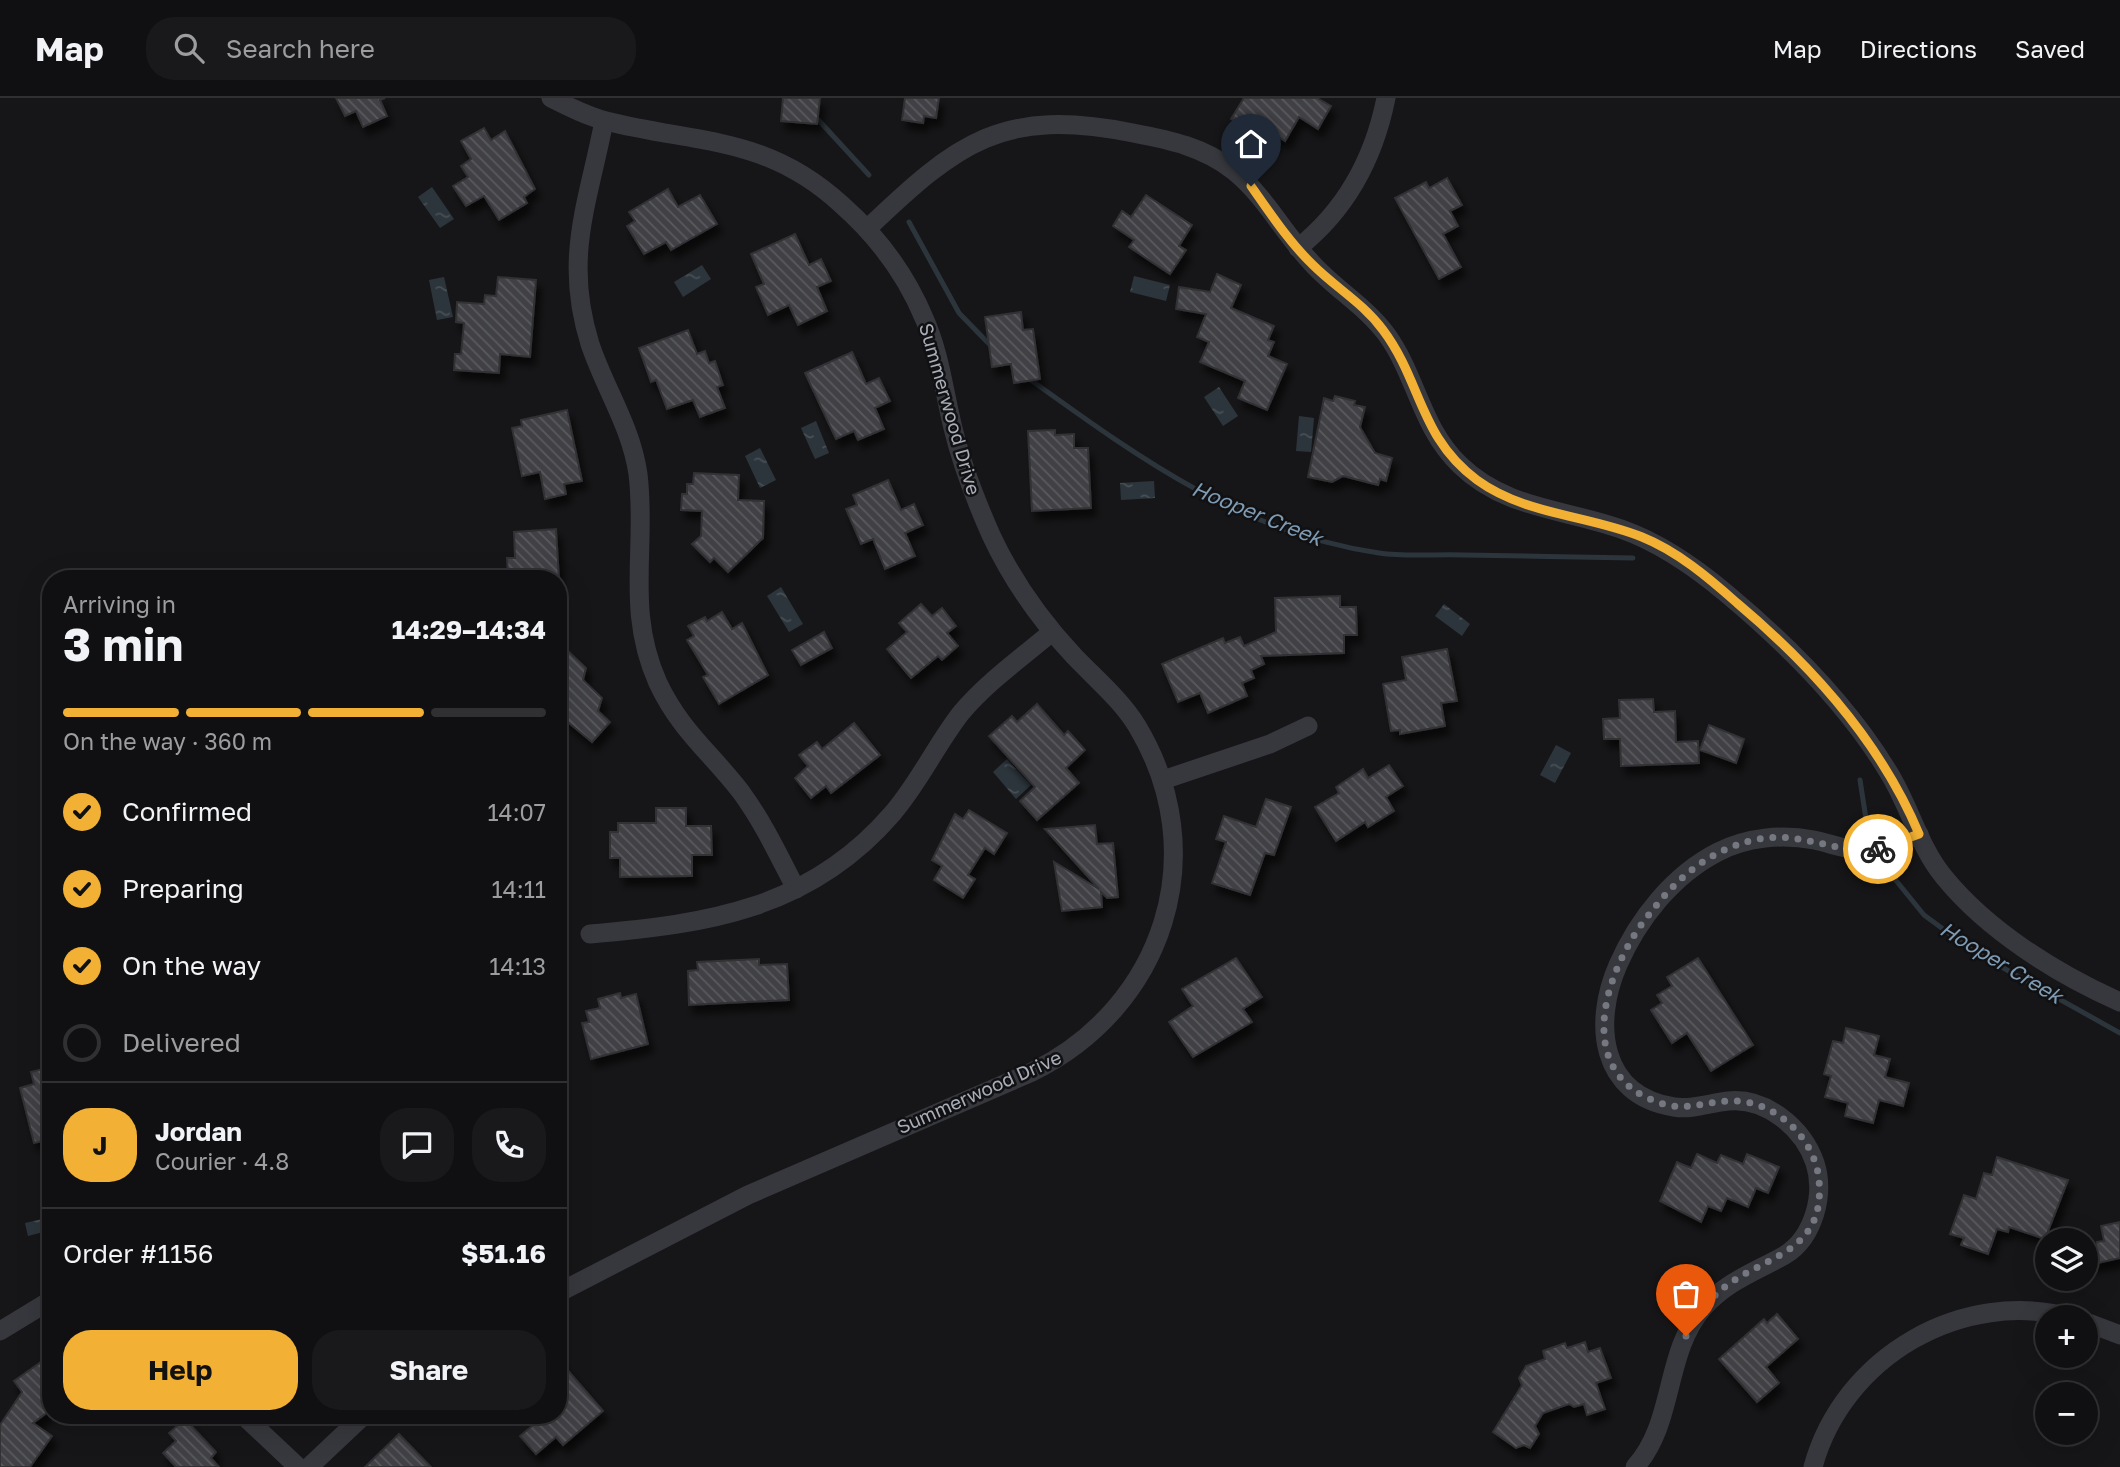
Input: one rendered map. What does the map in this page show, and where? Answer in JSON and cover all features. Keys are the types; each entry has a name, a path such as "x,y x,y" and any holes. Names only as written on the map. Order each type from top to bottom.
{"street":[{"name":"Summerwood Drive","path":"551,98 604,121 727,142 758,153 816,184 867,229 898,269 926,320 964,470 979,508 1012,574 1052,632 1118,701 1135,723 1163,780 1170,808 1173,853 1170,894 1163,922 1142,972 1111,1016 1056,1060 748,1195 567,1288"},
{"path":"1298,248 1323,228 1353,186 1375,141 1386,98"},
{"path":"604,121 578,235 578,292 591,347 624,421 637,470 640,498 638,602 648,654 669,704 700,748 754,810 796,889"},
{"path":"867,229 919,179 959,149 1014,129 1072,124 1163,139 1209,154 1251,186 1298,248 1326,278 1368,312 1386,333 1399,355 1432,432 1466,471 1514,500 1601,522 1646,539 1685,561 1724,591 1779,640 1852,722 1889,772 1941,874 1977,911 2025,947 2120,1002"},
{"path":"590,934 707,921 767,902 829,870 874,833 905,800 972,701 1052,632"},
{"path":"1163,780 1270,744 1308,726"},
{"path":"1635,1467 1655,1438 1692,1323 1728,1285 1796,1246 1805,1235 1816,1210 1819,1180 1809,1147 1791,1125 1772,1111 1731,1101 1698,1108 1672,1107 1642,1095 1626,1082 1609,1055 1602,1027 1604,1002 1619,962 1644,920 1676,881 1720,851 1753,840 1787,837 1850,849 1872,850 1919,834"},
{"path":"0,1331 42,1305"},
{"path":"1812,1467 1828,1429 1850,1392 1875,1365 1918,1335 1957,1320 2002,1311 2035,1312"},
{"path":"2098,1327 2120,1335"},
{"path":"252,1424 298,1467"},
{"path":"309,1467 355,1424"}],"water":[{"path":"432,187 454,219 440,228 418,197"},
{"path":"702,265 711,279 683,297 674,282"},
{"path":"1134,276 1170,285 1166,301 1130,292"},
{"path":"444,277 453,317 437,320 429,280"},
{"path":"1219,387 1238,416 1223,426 1204,397"},
{"path":"1299,416 1314,418 1311,452 1296,451"},
{"path":"816,421 829,453 815,459 801,428"},
{"path":"760,448 776,480 760,488 745,456"},
{"path":"1154,481 1155,498 1121,500 1120,483"},
{"path":"781,587 803,624 789,632 767,596"},
{"path":"1444,604 1470,624 1462,636 1435,616"},
{"path":"1556,745 1571,753 1555,783 1540,775"},
{"path":"1007,759 1031,785 1016,799 993,772"},
{"path":"42,1219 42,1232 28,1236 25,1223"}],"building":[{"path":"336,98 385,98 380,100 387,116 363,127 356,111 345,116"},
{"path":"783,98 820,98 817,124 781,121"},
{"path":"905,98 939,98 936,118 924,116 923,123 902,120"},
{"path":"1244,98 1317,98 1331,106 1318,129 1299,117 1285,141 1277,136 1272,144 1231,119"},
{"path":"484,128 491,140 505,131 535,189 524,197 527,203 499,220 484,196 466,206 453,186 468,177 461,166 471,159 461,141"},
{"path":"1447,178 1462,205 1450,211 1458,226 1443,234 1461,267 1439,279 1395,198 1426,182 1429,188"},
{"path":"668,189 678,207 700,195 717,224 671,250 666,242 644,254 627,226 635,221 629,212"},
{"path":"1146,195 1192,225 1179,246 1186,250 1170,274 1129,247 1134,240 1113,226 1122,211 1131,217"},
{"path":"795,234 809,265 821,259 831,281 817,287 827,311 798,325 789,305 768,315 756,287 764,284 751,254"},
{"path":"1217,274 1241,285 1231,308 1274,326 1268,340 1274,342 1268,356 1287,364 1267,410 1238,398 1245,381 1200,362 1209,342 1197,337 1206,314 1176,309 1179,287 1210,292"},
{"path":"498,277 536,280 530,357 500,354 499,373 454,370 455,354 461,354 464,323 456,322 457,302 484,304 485,295 496,296"},
{"path":"1021,312 1023,330 1033,329 1040,379 1014,383 1011,364 992,367 985,317"},
{"path":"688,330 697,354 705,351 709,363 715,361 723,385 717,387 725,408 700,417 693,400 667,409 656,380 651,382 639,348"},
{"path":"852,352 866,384 879,378 890,401 875,408 884,429 858,440 854,431 836,439 805,373"},
{"path":"1335,396 1355,401 1354,405 1365,407 1360,427 1375,453 1392,458 1386,481 1380,479 1378,485 1343,476 1332,482 1308,477 1324,398 1333,401"},
{"path":"567,410 582,481 564,484 566,494 545,499 540,472 522,476 512,428 522,426 521,420"},
{"path":"1055,430 1055,435 1074,434 1074,448 1088,448 1091,508 1032,511 1028,431"},
{"path":"694,473 739,475 738,500 764,501 763,538 728,572 714,558 710,562 692,544 701,536 702,511 681,510 682,494 687,494 687,484 693,484"},
{"path":"888,480 901,510 914,504 923,525 905,533 915,556 885,569 873,539 861,544 846,509 857,505 853,495"},
{"path":"556,529 558,570 508,570 507,558 515,558 514,532"},
{"path":"1340,596 1340,607 1356,607 1357,635 1344,635 1344,653 1261,656 1264,664 1251,670 1254,678 1242,683 1247,696 1208,713 1200,693 1178,702 1162,664 1223,638 1225,643 1240,637 1244,646 1276,632 1275,598"},
{"path":"921,604 932,616 942,608 956,626 947,633 958,646 942,660 938,656 911,678 887,649 907,632 899,623"},
{"path":"722,612 732,629 742,623 768,675 719,704 703,677 708,675 687,640 694,636 688,626 705,617 707,621"},
{"path":"824,632 832,648 801,665 792,650"},
{"path":"1447,649 1457,701 1441,703 1445,726 1400,734 1400,730 1391,731 1383,684 1406,680 1402,657"},
{"path":"567,652 586,668 583,680 602,698 598,711 610,722 592,742 567,721"},
{"path":"1653,699 1654,712 1675,711 1676,742 1698,741 1699,763 1621,766 1620,739 1604,739 1603,719 1620,718 1619,700"},
{"path":"1037,704 1064,735 1068,731 1085,750 1066,768 1079,783 1037,820 1020,801 1035,787 989,736 1012,716 1017,722"},
{"path":"854,723 880,755 831,793 826,786 811,798 795,778 808,766 799,755 817,742 822,749"},
{"path":"1709,725 1744,739 1736,763 1700,750"},
{"path":"1389,765 1403,786 1386,797 1394,811 1368,827 1365,822 1336,841 1315,807 1339,793 1336,787 1363,769 1368,778"},
{"path":"1266,799 1291,807 1274,855 1265,853 1250,895 1212,883 1226,842 1216,839 1224,816 1256,827"},
{"path":"656,808 686,808 686,826 711,826 712,855 692,855 692,876 620,877 620,858 610,858 610,832 618,832 618,823 656,823"},
{"path":"969,810 1007,833 994,854 985,848 968,875 975,879 963,898 934,880 942,866 932,860 955,814 963,819"},
{"path":"1095,825 1097,844 1113,843 1118,897 1107,898 1101,892 1102,907 1062,911 1054,862 1099,889 1045,829"},
{"path":"1236,958 1262,997 1243,1009 1252,1022 1193,1057 1169,1022 1193,1006 1182,989"},
{"path":"1698,958 1753,1045 1711,1071 1687,1033 1672,1043 1651,1010 1662,1003 1657,995 1672,986 1667,977"},
{"path":"759,959 759,965 787,964 789,1000 689,1005 688,971 698,970 697,962"},
{"path":"620,993 621,998 636,994 648,1044 591,1059 582,1023 589,1022 586,1011 600,1008 598,999"},
{"path":"1846,1028 1879,1036 1874,1055 1890,1059 1885,1077 1909,1083 1903,1106 1879,1100 1873,1123 1845,1116 1848,1103 1825,1097 1831,1076 1824,1074 1833,1041 1843,1043"},
{"path":"42,1069 42,1141 34,1143 20,1088 34,1084 31,1072"},
{"path":"1697,1154 1717,1163 1721,1155 1743,1164 1747,1154 1779,1167 1768,1193 1756,1188 1748,1207 1727,1198 1721,1211 1708,1206 1701,1222 1660,1201 1677,1162 1691,1168"},
{"path":"1997,1157 2068,1180 2049,1228 2035,1228 2035,1236 2009,1227 2008,1232 1997,1229 1988,1254 1961,1245 1964,1238 1950,1234 1964,1195 1976,1199 1984,1173 1992,1175"},
{"path":"2120,1222 2120,1258 2098,1263 2098,1242 2104,1241 2101,1226"},
{"path":"1777,1314 1798,1339 1766,1367 1779,1383 1757,1402 1719,1359 1764,1319 1767,1323"},
{"path":"1585,1342 1588,1352 1600,1348 1611,1378 1596,1383 1605,1409 1587,1415 1584,1404 1574,1407 1569,1404 1543,1413 1535,1426 1539,1434 1530,1448 1524,1445 1516,1448 1493,1432 1522,1385 1519,1378 1526,1366 1545,1359 1543,1351 1565,1343 1567,1348"},
{"path":"42,1364 42,1416 33,1423 52,1436 30,1467 0,1467 0,1425 22,1392 14,1381"},
{"path":"567,1369 603,1411 563,1445 556,1437 536,1454 520,1436 534,1424 567,1424"},
{"path":"179,1424 190,1424 216,1452 211,1458 219,1467 176,1467 163,1453 176,1441 169,1433"},
{"path":"399,1434 431,1467 365,1467"}],"waterway":[{"name":"Hooper Creek","path":"812,113 869,175"},
{"name":"Hooper Creek","path":"909,222 959,313 994,349"},
{"name":"Hooper Creek","path":"1028,378 1110,436 1193,488 1236,510 1329,543 1400,555 1633,558"},
{"name":"Hooper Creek","path":"1860,780 1866,819"},
{"name":"Hooper Creek","path":"1894,878 1924,915 1973,951 2120,1033"}],"way so far":[{"path":"1686,1336 1701,1311 1728,1285 1796,1246 1805,1235 1816,1210 1819,1180 1809,1147 1785,1119 1772,1111 1741,1101 1720,1102 1698,1108 1672,1107 1642,1095 1626,1082 1609,1055 1602,1027 1604,1002 1619,962 1644,920 1676,881 1720,851 1770,837 1815,840 1850,849 1878,849"}],"route":[{"path":"1251,186 1266,209 1311,263 1326,278 1354,298 1380,326 1399,355 1432,432 1466,471 1498,493 1514,500 1551,512 1601,522 1665,549 1724,591 1804,665 1852,722 1889,772 1919,834 1878,849"}]}
